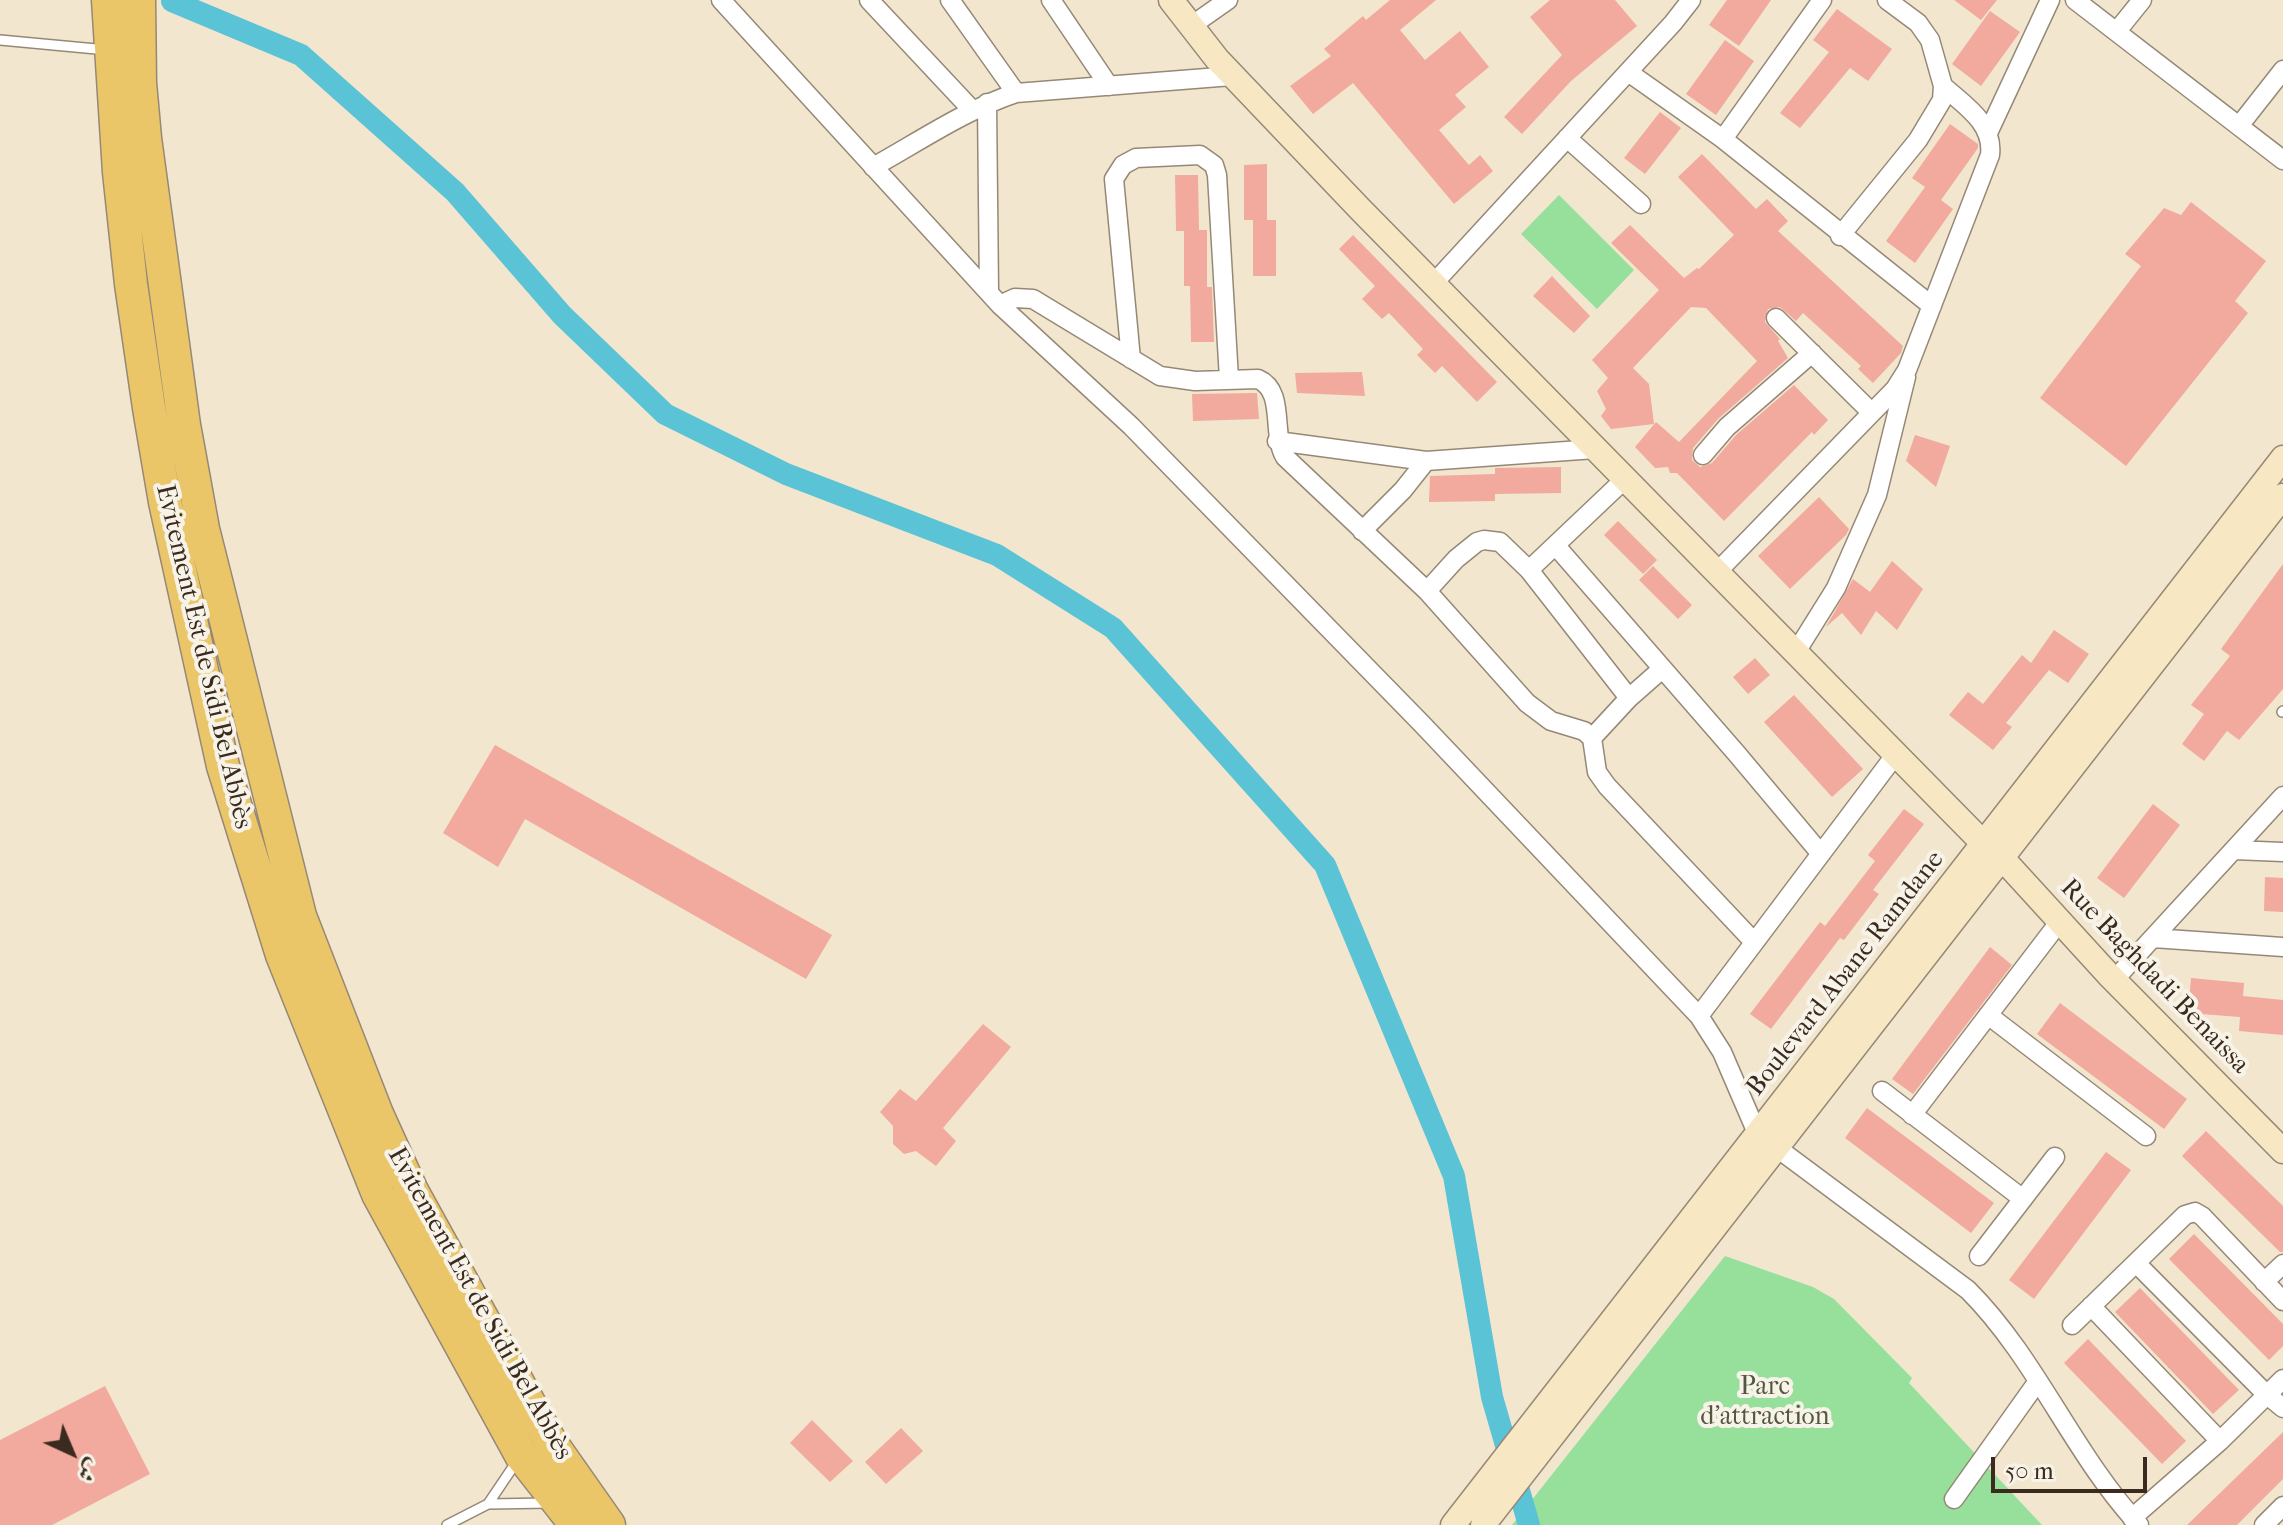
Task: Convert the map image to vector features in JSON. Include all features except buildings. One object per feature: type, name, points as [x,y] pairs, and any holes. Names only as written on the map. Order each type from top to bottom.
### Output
[{"type":"highway","name":"Evitement Est de Sidi Bel Abbès","points":[[108,0],[122,200],[149,408],[165,502],[223,766],[282,955],[378,1194],[572,1505],[609,1525]]},
{"type":"highway","name":"Evitement Est de Sidi Bel Abbès","points":[[139,0],[140,83],[145,138],[184,425],[203,529],[300,916],[377,1114],[534,1446]]},
{"type":"main road","name":"Rue Baghdadi Benaissa","points":[[1171,0],[1232,76],[2283,1151]]},
{"type":"main road","name":"Boulevard Abane Ramdane","points":[[1993,851],[2283,458]]},
{"type":"main road","name":"Boulevard Abane Ramdane","points":[[1483,1525],[1553,1417],[1767,1140],[1993,851],[2283,496]]},
{"type":"main road","name":"Boulevard Abane Ramdane","points":[[1455,1523],[1553,1417]]},
{"type":"street","points":[[721,0],[994,298],[1131,426],[1422,724],[1699,1016],[1722,1052],[1767,1140],[1968,1290],[1994,1316],[2073,1437],[2136,1521],[2283,1379]]},
{"type":"street","points":[[869,0],[980,107],[994,298]]},
{"type":"street","points":[[950,0],[1016,93]]},
{"type":"street","points":[[1051,0],[1109,86]]},
{"type":"street","points":[[1191,26],[1228,0]]},
{"type":"street","points":[[1433,284],[1691,0]]},
{"type":"street","points":[[1723,139],[1822,0]]},
{"type":"street","points":[[1840,236],[1918,140],[1942,100],[1943,86],[1930,40],[1924,30],[1887,0]]},
{"type":"street","points":[[1988,133],[2050,0]]},
{"type":"street","points":[[2075,0],[2283,160]]},
{"type":"street","points":[[2117,31],[2142,0]]},
{"type":"street","points":[[2239,126],[2283,70]]},
{"type":"street","points":[[1628,72],[1723,139],[1840,236],[1932,306]]},
{"type":"street","points":[[873,167],[980,107],[1016,93],[1232,76]]},
{"type":"street","points":[[1796,652],[1847,568],[1877,495],[1907,370],[1990,155],[1988,133],[1977,117],[1943,86]]},
{"type":"street","points":[[1567,138],[1641,204]]},
{"type":"street","points":[[1131,359],[1114,179],[1123,165],[1136,158],[1200,155],[1214,165],[1217,175],[1229,379]]},
{"type":"street","points":[[994,298],[1033,299],[1160,376],[1195,381],[1258,379],[1271,388],[1277,441],[1285,457],[1427,591],[1527,703],[1551,721],[1584,731],[1592,738],[1597,772],[1607,786],[1754,942]]},
{"type":"street","points":[[1776,318],[1871,412]]},
{"type":"street","points":[[1703,455],[1727,427],[1812,353]]},
{"type":"street","points":[[1717,572],[1895,389],[1907,370]]},
{"type":"street","points":[[1277,441],[1426,461],[1595,449]]},
{"type":"street","points":[[1362,531],[1403,490],[1426,461]]},
{"type":"street","points":[[1529,570],[1626,478]]},
{"type":"street","points":[[1427,591],[1470,547],[1484,540],[1500,542],[1529,570],[1629,698]]},
{"type":"street","points":[[1556,546],[1821,854]]},
{"type":"street","points":[[1592,738],[1629,698],[1662,669]]},
{"type":"street","points":[[1699,1016],[1896,754]]},
{"type":"street","points":[[2114,980],[2283,796]]},
{"type":"street","points":[[2234,850],[2283,852]]},
{"type":"street","points":[[1912,1115],[2060,921]]},
{"type":"street","points":[[2153,938],[2283,947]]},
{"type":"street","points":[[1988,1015],[2146,1136]]},
{"type":"street","points":[[1882,1091],[2023,1199]]},
{"type":"street","points":[[1979,1256],[2055,1157]]},
{"type":"street","points":[[2072,1325],[2185,1215],[2195,1212],[2283,1301]]},
{"type":"street","points":[[2136,1263],[2283,1408]]},
{"type":"street","points":[[2264,1282],[2283,1264]]},
{"type":"street","points":[[2091,1306],[2220,1441]]},
{"type":"street","points":[[1954,1499],[2038,1381]]},
{"type":"street","points":[[2264,1525],[2283,1506]]},
{"type":"lane","points":[[0,40],[110,50]]},
{"type":"lane","points":[[447,1525],[488,1504],[534,1446]]},
{"type":"lane","points":[[488,1504],[572,1505]]},
{"type":"green space","points":[[1559,195],[1634,270],[1597,309],[1521,234]]},
{"type":"green space","name":"Parc d'attraction","points":[[1725,1256],[1813,1287],[1834,1299],[1912,1378],[1909,1383],[2042,1525],[1512,1525]]},
{"type":"waterway","points":[[172,1],[301,55],[455,192],[562,315],[665,414],[786,474],[997,555],[1113,628],[1325,865],[1454,1176],[1492,1397],[1529,1525]]}]
